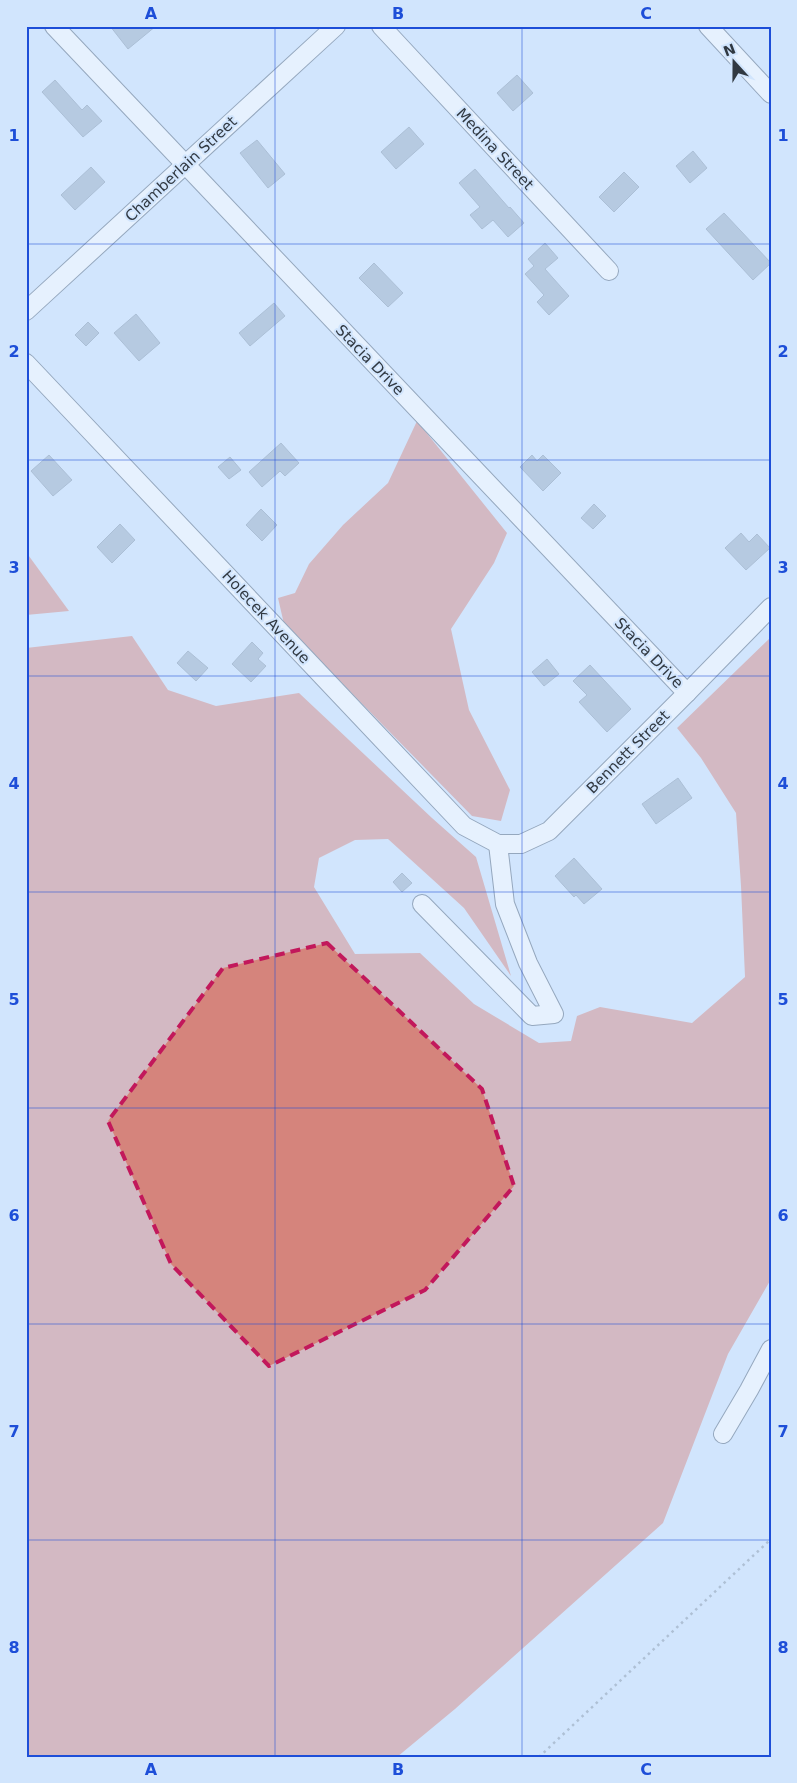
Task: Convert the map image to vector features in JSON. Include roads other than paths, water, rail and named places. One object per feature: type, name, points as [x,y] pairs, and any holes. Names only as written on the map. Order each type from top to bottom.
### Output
[{"type":"street","name":"Stacia Drive","points":[[54,26],[687,693]]},
{"type":"street","name":"Chamberlain Street","points":[[26,311],[336,26]]},
{"type":"street","name":"Medina Street","points":[[381,26],[609,271]]},
{"type":"street","points":[[708,26],[771,94]]},
{"type":"street","name":"Holecek Avenue","points":[[26,363],[464,826],[498,844],[521,844]]},
{"type":"street","name":"Bennett Street","points":[[521,844],[549,831],[771,607]]},
{"type":"street","points":[[422,904],[532,1016],[554,1014],[528,963],[506,904],[498,844]]},
{"type":"street","points":[[723,1434],[771,1350]]}]
